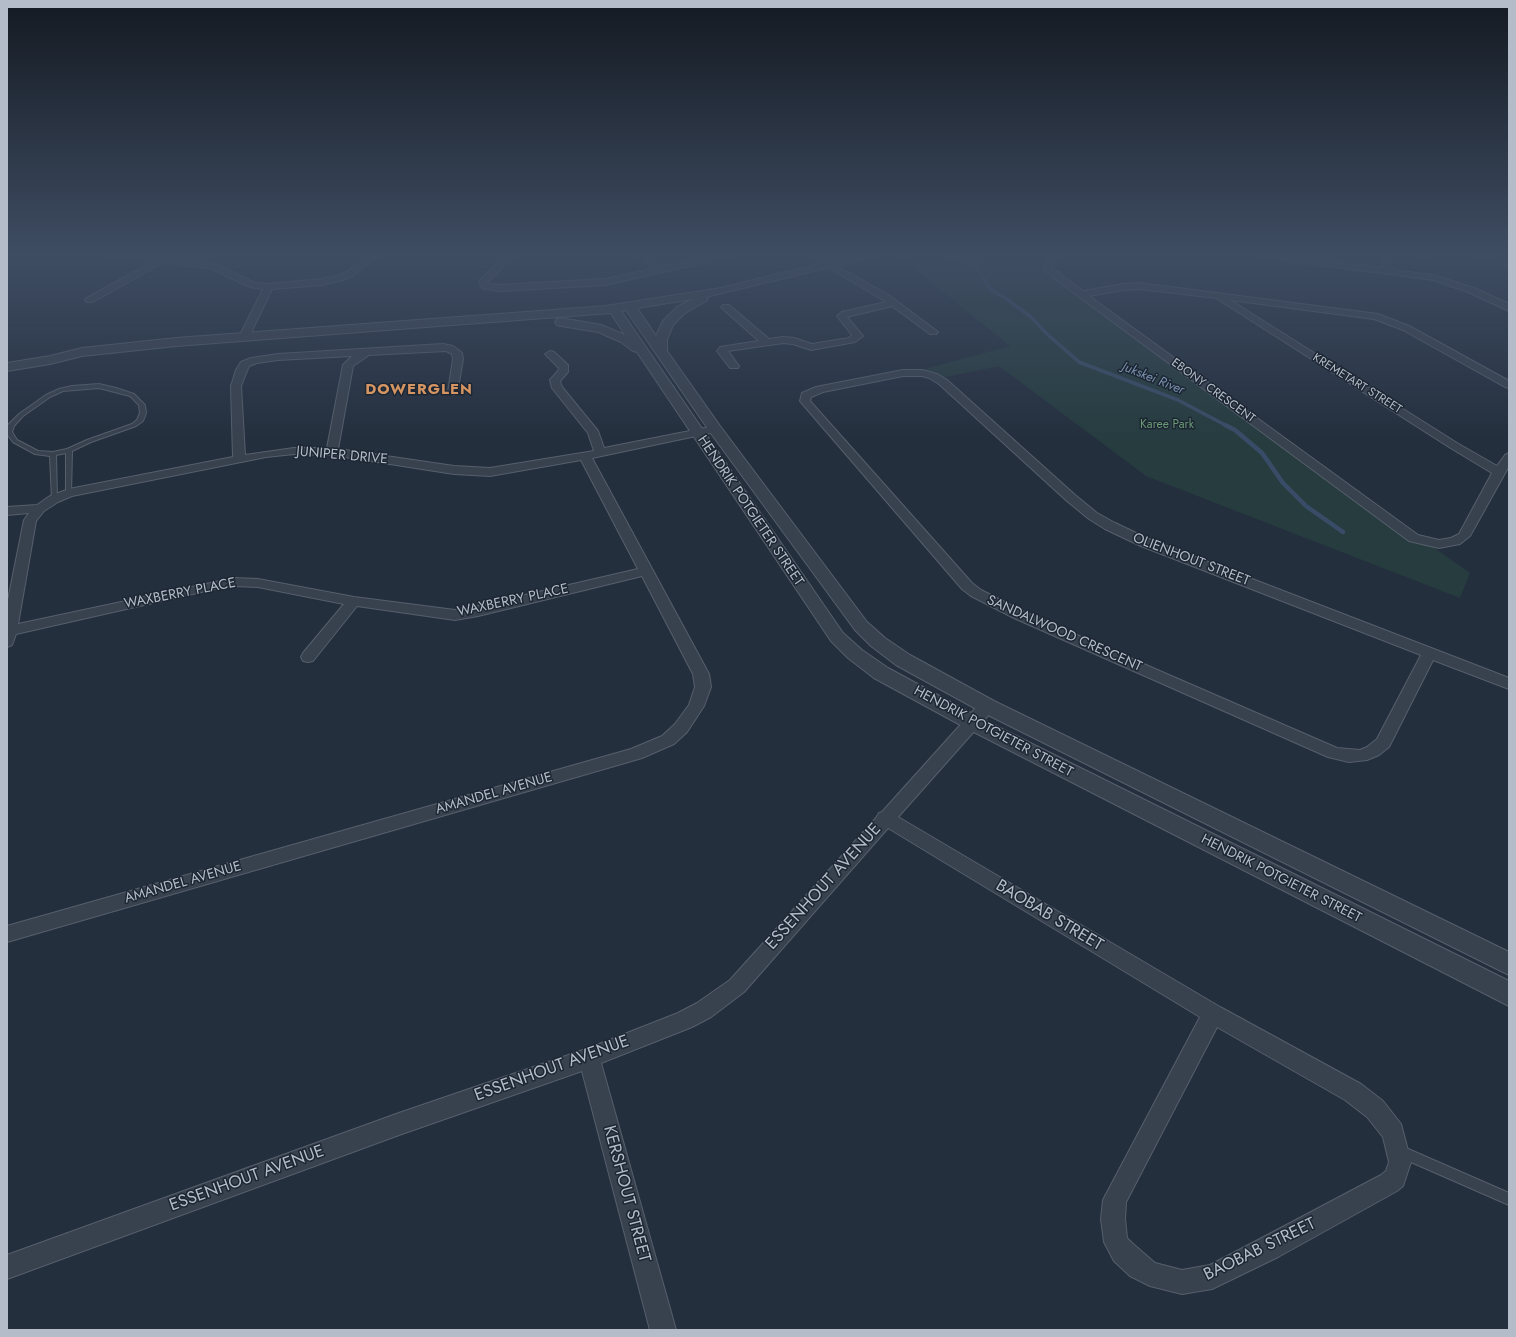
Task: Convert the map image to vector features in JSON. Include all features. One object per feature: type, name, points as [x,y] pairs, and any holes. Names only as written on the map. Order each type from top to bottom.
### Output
[{"type":"street","points":[[244,337],[254,316]]},
{"type":"street","points":[[7,362],[176,342],[534,316]]},
{"type":"street","name":"HENDRIK POTGIETER STREET","points":[[628,316],[706,431],[837,637],[855,654],[881,673],[973,723],[1509,994]]},
{"type":"street","points":[[528,317],[601,329],[654,353],[667,324],[674,316]]},
{"type":"street","points":[[737,316],[766,342]]},
{"type":"street","points":[[734,366],[722,350],[728,347],[789,340],[811,347],[852,340],[858,336],[842,316]]},
{"type":"street","points":[[912,316],[933,332]]},
{"type":"street","name":"EBONY CRESCENT","points":[[1112,316],[1414,538],[1439,544],[1455,541],[1464,536],[1499,472],[1509,457]]},
{"type":"street","name":"KREMETART STREET","points":[[1248,316],[1453,445],[1499,472]]},
{"type":"street","points":[[1367,316],[1386,319],[1406,328],[1509,385]]},
{"type":"street","points":[[239,460],[236,386],[241,370],[245,364],[265,358],[443,347],[449,348],[457,353],[458,359],[453,392]]},
{"type":"street","points":[[7,367],[50,360],[82,352]]},
{"type":"street","points":[[332,452],[348,365],[356,358],[370,352]]},
{"type":"street","points":[[334,354],[344,359],[348,365]]},
{"type":"street","name":"AMANDEL AVENUE","points":[[7,934],[636,754],[668,740],[681,728],[696,706],[702,693],[703,681],[694,660],[646,571],[593,455],[594,433],[557,388],[554,380],[563,372],[564,368],[563,365],[550,354]]},
{"type":"street","name":"OLIENHOUT STREET","points":[[914,372],[929,374],[939,379],[1071,498],[1093,516],[1110,526],[1146,543],[1428,654],[1509,684]]},
{"type":"street","name":"SANDALWOOD CRESCENT","points":[[914,372],[820,389],[806,395],[806,401],[900,512],[966,586],[983,598],[1032,621],[1334,753],[1349,756],[1366,754],[1383,742],[1428,654]]},
{"type":"street","name":"HENDRIK POTGIETER STREET","points":[[706,431],[861,626],[878,642],[902,660],[988,706],[1509,964]]},
{"type":"street","name":"JUNIPER DRIVE","points":[[8,634],[30,520],[40,508],[54,499],[69,493],[239,460],[294,451],[332,452],[454,470],[490,472],[593,455],[706,431]]},
{"type":"street","points":[[7,511],[40,508]]},
{"type":"street","name":"WAXBERRY PLACE","points":[[8,634],[219,584],[234,582],[258,583],[354,601],[455,615],[478,612],[646,571]]},
{"type":"street","points":[[308,657],[354,601]]},
{"type":"street","name":"ESSENHOUT AVENUE","points":[[7,1267],[399,1124],[589,1058],[686,1020],[714,1004],[737,986],[885,818],[988,706]]},
{"type":"street","name":"BAOBAB STREET","points":[[885,818],[1213,1014],[1353,1092],[1375,1109],[1393,1132],[1399,1151],[1400,1162],[1399,1170],[1395,1178],[1389,1183],[1212,1277],[1182,1282],[1150,1274],[1139,1267],[1124,1252],[1116,1242],[1113,1219],[1115,1200],[1213,1014]]},
{"type":"street","name":"KERSHOUT STREET","points":[[589,1058],[663,1330]]},
{"type":"lane","points":[[99,386],[114,388],[132,395],[142,406],[143,412],[140,421],[134,425],[89,441],[69,450],[53,454],[37,453],[15,441],[9,432],[9,426],[43,399],[61,390],[72,388],[99,386]]},
{"type":"lane","points":[[69,450],[69,493]]},
{"type":"lane","points":[[53,454],[54,499]]},
{"type":"lane","points":[[1399,1151],[1509,1198]]},
{"type":"green space","name":"Karee Park","points":[[973,316],[1107,316],[1470,573],[1460,598],[1146,476],[999,366],[940,378],[914,372],[1010,346]]},
{"type":"waterway","name":"Jukskei River","points":[[1030,316],[1046,333],[1079,362],[1178,400],[1227,426]]},
{"type":"waterway","name":"Jukskei River","points":[[1227,426],[1235,430],[1262,453],[1283,483],[1306,506],[1343,532]]},
{"type":"district","name":"DOWERGLEN","points":[[419,390]]}]
